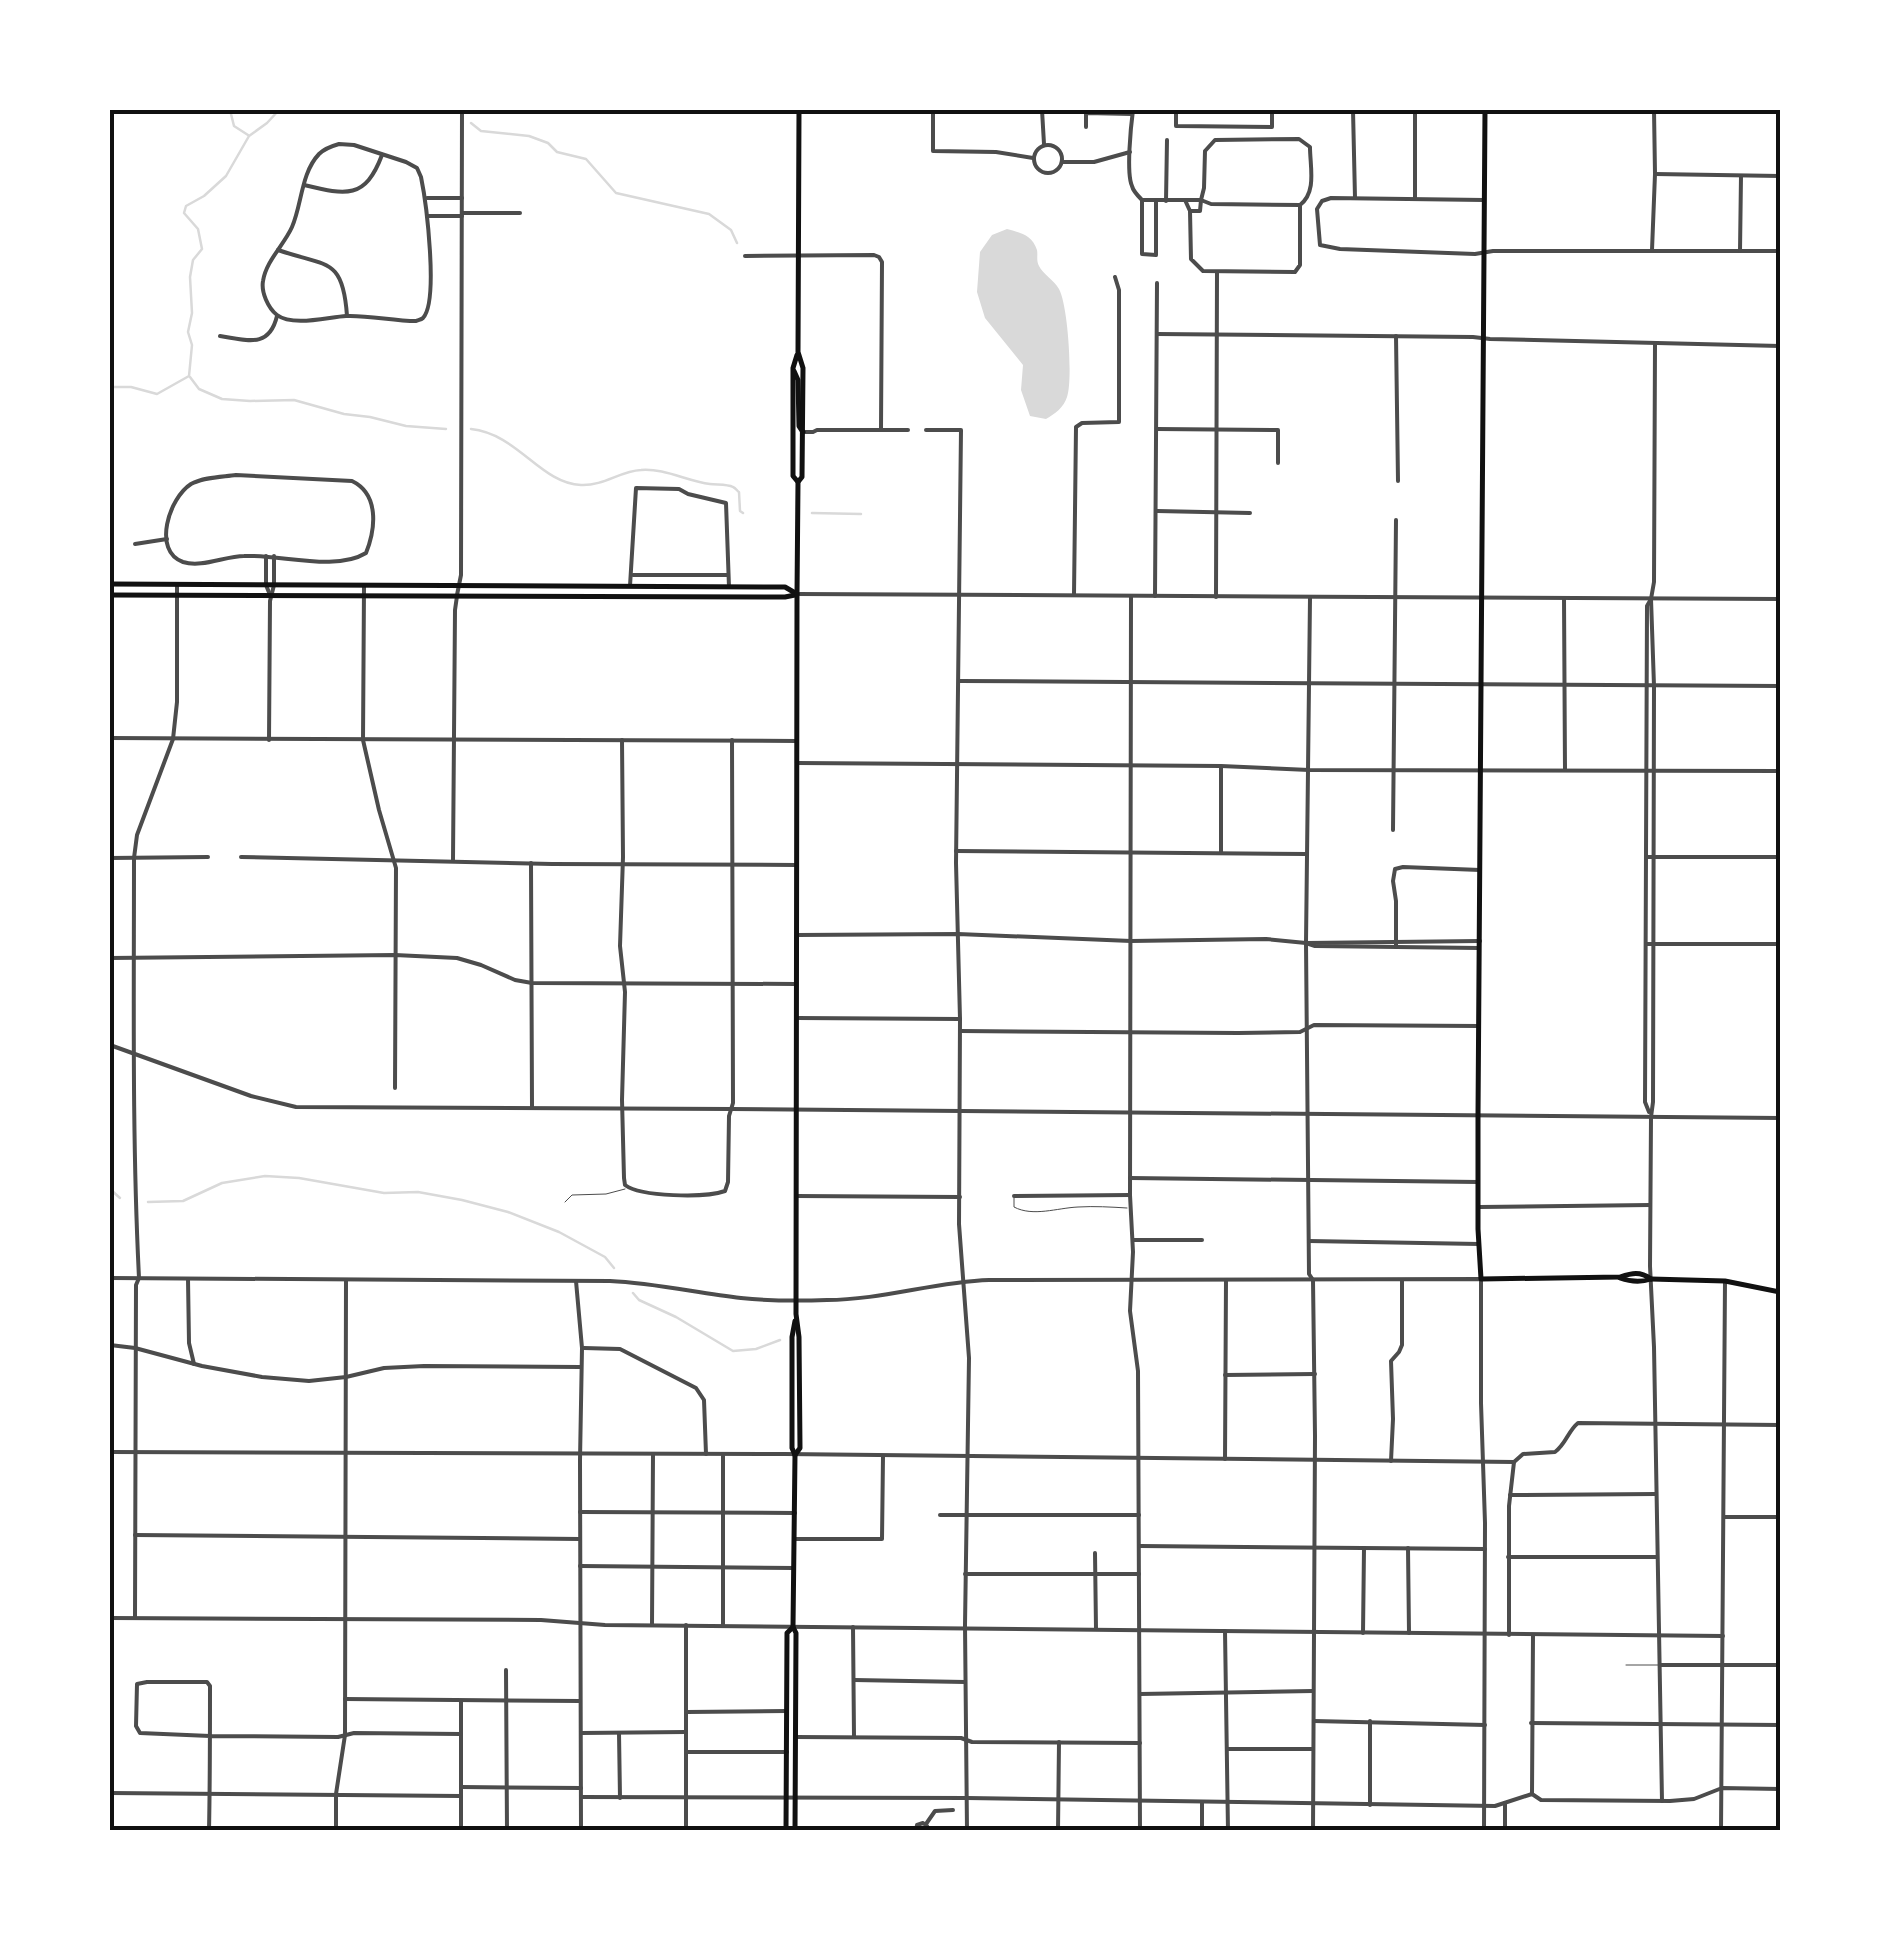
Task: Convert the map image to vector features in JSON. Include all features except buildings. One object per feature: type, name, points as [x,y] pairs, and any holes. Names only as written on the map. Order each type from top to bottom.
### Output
[{"type":"main road","points":[[798,482],[793,476],[793,368],[798,352],[799,110]]},
{"type":"main road","points":[[1485,110],[1480,1279],[1620,1278],[1643,1273],[1651,1278],[1724,1282],[1780,1292]]},
{"type":"main road","points":[[795,1831],[794,1513],[795,1455],[800,1448],[800,1337],[796,1314],[798,482],[802,477],[803,429],[803,368],[798,352]]},
{"type":"main road","points":[[793,368],[798,380],[799,426],[803,429]]},
{"type":"main road","points":[[110,584],[729,587],[785,588],[798,594]]},
{"type":"main road","points":[[565,596],[567,586]]},
{"type":"main road","points":[[628,596],[630,587]]},
{"type":"main road","points":[[110,595],[798,594]]},
{"type":"main road","points":[[786,1831],[787,1634],[793,1627]]},
{"type":"street","points":[[453,860],[462,404],[462,110]]},
{"type":"street","points":[[933,110],[933,151],[996,152],[1033,158]]},
{"type":"street","points":[[1042,110],[1044,144]]},
{"type":"street","points":[[1176,110],[1176,126],[1272,127],[1272,110]]},
{"type":"street","points":[[1353,110],[1354,198]]},
{"type":"street","points":[[1415,110],[1415,198]]},
{"type":"street","points":[[1652,250],[1654,110]]},
{"type":"street","points":[[1086,127],[1086,113],[1133,112],[1130,182],[1142,200],[1142,254],[1156,255],[1156,201]]},
{"type":"street","points":[[1142,200],[1201,200],[1211,204],[1300,205],[1311,190],[1310,148],[1299,139],[1214,140],[1205,151],[1204,188],[1201,200],[1200,211],[1190,211]]},
{"type":"street","points":[[1166,201],[1167,140]]},
{"type":"street","points":[[339,144],[382,155],[417,168],[421,177],[430,287],[426,312],[416,322],[346,316],[287,320],[278,316],[262,289],[263,277],[291,229],[318,155],[339,144]]},
{"type":"street","points":[[1044,144],[1058,148],[1062,162],[1056,170],[1043,172],[1033,158],[1036,149],[1044,144]]},
{"type":"street","points":[[1062,162],[1094,162],[1130,152]]},
{"type":"street","points":[[304,185],[360,190],[369,182],[382,155]]},
{"type":"street","points":[[1655,174],[1780,176]]},
{"type":"street","points":[[1740,251],[1741,176]]},
{"type":"street","points":[[425,198],[462,198]]},
{"type":"street","points":[[1484,200],[1331,198],[1322,201],[1317,209],[1320,245],[1475,254],[1780,251]]},
{"type":"street","points":[[1185,200],[1190,211],[1191,260],[1203,271],[1217,272],[1294,272],[1300,265],[1300,205]]},
{"type":"street","points":[[427,216],[520,213]]},
{"type":"street","points":[[278,250],[329,264],[342,280],[346,316]]},
{"type":"street","points":[[745,256],[879,257],[881,429]]},
{"type":"street","points":[[1216,597],[1217,272]]},
{"type":"street","points":[[1074,595],[1076,426],[1119,422],[1120,290],[1115,277]]},
{"type":"street","points":[[1155,596],[1157,283]]},
{"type":"street","points":[[220,336],[257,340],[267,337],[278,316]]},
{"type":"street","points":[[1157,334],[1473,336],[1780,346]]},
{"type":"street","points":[[1396,336],[1398,481]]},
{"type":"street","points":[[1650,770],[1654,686],[1654,344]]},
{"type":"street","points":[[803,429],[908,430]]},
{"type":"street","points":[[1157,429],[1278,430],[1278,463]]},
{"type":"street","points":[[926,430],[961,430],[956,851],[959,1224],[968,1346],[967,1831]]},
{"type":"street","points":[[266,475],[352,481],[364,487],[372,501],[372,537],[366,552],[344,561],[242,556],[189,563],[174,556],[167,539],[166,524],[179,494],[198,481],[216,477],[266,475]]},
{"type":"street","points":[[630,587],[636,488],[647,487],[679,489],[726,504],[729,587]]},
{"type":"street","points":[[1157,511],[1250,513]]},
{"type":"street","points":[[1393,830],[1396,520]]},
{"type":"street","points":[[135,544],[167,539]]},
{"type":"street","points":[[266,556],[270,585]]},
{"type":"street","points":[[269,740],[270,585],[274,556]]},
{"type":"street","points":[[631,574],[728,576]]},
{"type":"street","points":[[134,1618],[138,1278],[134,858],[140,822],[174,739],[177,585]]},
{"type":"street","points":[[364,585],[363,740],[396,868],[395,1088]]},
{"type":"street","points":[[798,594],[1780,599]]},
{"type":"street","points":[[1131,596],[1130,1208],[1131,1328],[1138,1371],[1140,1831]]},
{"type":"street","points":[[1310,598],[1306,943],[1315,1374],[1312,1831]]},
{"type":"street","points":[[1564,598],[1565,770]]},
{"type":"street","points":[[1651,599],[1647,606],[1646,686],[1654,1028],[1650,1205],[1662,1801]]},
{"type":"street","points":[[959,680],[1780,686]]},
{"type":"street","points":[[110,738],[797,741]]},
{"type":"street","points":[[622,740],[620,946],[625,1018],[622,1108],[626,1186],[643,1193],[708,1195],[725,1191],[728,1182],[732,740]]},
{"type":"street","points":[[797,763],[1780,771]]},
{"type":"street","points":[[1221,766],[1221,853]]},
{"type":"street","points":[[956,851],[1307,854]]},
{"type":"street","points":[[110,858],[208,857]]},
{"type":"street","points":[[1650,857],[1780,857]]},
{"type":"street","points":[[1650,857],[1645,1102],[1651,1117]]},
{"type":"street","points":[[241,858],[797,865]]},
{"type":"street","points":[[531,863],[532,1107]]},
{"type":"street","points":[[1396,944],[1395,870],[1480,870]]},
{"type":"street","points":[[797,935],[958,934],[1480,945]]},
{"type":"street","points":[[1646,944],[1780,944]]},
{"type":"street","points":[[110,958],[395,955],[468,960],[532,983],[797,984]]},
{"type":"street","points":[[797,1018],[960,1018]]},
{"type":"street","points":[[960,1031],[1300,1032],[1314,1026],[1479,1026]]},
{"type":"street","points":[[1646,1028],[1654,1028]]},
{"type":"street","points":[[110,1045],[251,1096],[296,1107],[1780,1118]]},
{"type":"street","points":[[1645,1072],[1654,1071]]},
{"type":"street","points":[[1130,1178],[1478,1182]]},
{"type":"street","points":[[1014,1196],[1130,1194]]},
{"type":"street","points":[[796,1196],[960,1196]]},
{"type":"street","points":[[1478,1207],[1650,1205]]},
{"type":"street","points":[[1133,1240],[1202,1240]]},
{"type":"street","points":[[1310,1240],[1478,1244]]},
{"type":"street","points":[[110,1278],[645,1282],[739,1298],[816,1300],[857,1299],[964,1281],[1480,1279],[1485,1523],[1484,1831]]},
{"type":"street","points":[[188,1279],[189,1343],[194,1364]]},
{"type":"street","points":[[336,1831],[336,1794],[345,1735],[346,1280]]},
{"type":"street","points":[[1225,1460],[1226,1280]]},
{"type":"street","points":[[576,1281],[582,1348],[580,1831]]},
{"type":"street","points":[[1391,1461],[1391,1361],[1402,1345],[1402,1281]]},
{"type":"street","points":[[1721,1831],[1724,1282]]},
{"type":"street","points":[[110,1345],[194,1364],[308,1382],[411,1366],[582,1367]]},
{"type":"street","points":[[582,1348],[620,1348],[696,1388],[704,1400],[706,1454]]},
{"type":"street","points":[[1225,1375],[1315,1374]]},
{"type":"street","points":[[1509,1635],[1509,1495],[1514,1462],[1523,1454],[1555,1452],[1578,1423],[1780,1425]]},
{"type":"street","points":[[110,1452],[1514,1462]]},
{"type":"street","points":[[652,1624],[653,1454]]},
{"type":"street","points":[[723,1626],[724,1454]]},
{"type":"street","points":[[794,1539],[882,1540],[883,1456]]},
{"type":"street","points":[[1509,1495],[1656,1494]]},
{"type":"street","points":[[580,1512],[794,1513]]},
{"type":"street","points":[[940,1515],[1139,1514]]},
{"type":"street","points":[[1724,1517],[1780,1516]]},
{"type":"street","points":[[134,1535],[580,1540]]},
{"type":"street","points":[[1139,1546],[1485,1549]]},
{"type":"street","points":[[1363,1633],[1364,1547]]},
{"type":"street","points":[[1408,1547],[1408,1633]]},
{"type":"street","points":[[1096,1552],[1096,1629]]},
{"type":"street","points":[[1508,1557],[1657,1557]]},
{"type":"street","points":[[580,1566],[794,1568]]},
{"type":"street","points":[[965,1574],[1139,1574]]},
{"type":"street","points":[[110,1618],[1724,1636]]},
{"type":"street","points":[[686,1626],[686,1831]]},
{"type":"street","points":[[853,1627],[854,1737]]},
{"type":"street","points":[[1225,1632],[1228,1831]]},
{"type":"street","points":[[1532,1794],[1533,1635]]},
{"type":"street","points":[[1660,1665],[1780,1665]]},
{"type":"street","points":[[506,1670],[507,1831]]},
{"type":"street","points":[[854,1680],[966,1682]]},
{"type":"street","points":[[210,1831],[210,1736],[210,1686],[208,1682],[137,1684],[136,1729],[140,1733],[210,1736],[461,1734]]},
{"type":"street","points":[[1140,1694],[1312,1691]]},
{"type":"street","points":[[345,1698],[580,1701]]},
{"type":"street","points":[[461,1700],[462,1831]]},
{"type":"street","points":[[686,1712],[787,1712]]},
{"type":"street","points":[[1312,1721],[1484,1725]]},
{"type":"street","points":[[1370,1721],[1370,1804]]},
{"type":"street","points":[[1532,1722],[1780,1725]]},
{"type":"street","points":[[580,1734],[686,1732]]},
{"type":"street","points":[[619,1733],[620,1798]]},
{"type":"street","points":[[796,1737],[1140,1743]]},
{"type":"street","points":[[1058,1742],[1058,1831]]},
{"type":"street","points":[[1227,1749],[1312,1749]]},
{"type":"street","points":[[686,1752],[787,1752]]},
{"type":"street","points":[[462,1787],[580,1788]]},
{"type":"street","points":[[581,1797],[1484,1806],[1532,1794],[1542,1800],[1662,1801],[1694,1799],[1722,1788],[1780,1789]]},
{"type":"street","points":[[110,1792],[461,1796]]},
{"type":"street","points":[[1202,1802],[1202,1831]]},
{"type":"street","points":[[1505,1803],[1505,1831]]},
{"type":"street","points":[[916,1831],[919,1824],[927,1828],[935,1812],[954,1810]]},
{"type":"lane","points":[[565,1202],[572,1196],[613,1193],[626,1186]]},
{"type":"lane","points":[[1014,1196],[1014,1207],[1020,1210],[1130,1208]]},
{"type":"lane","points":[[1626,1665],[1660,1665]]},
{"type":"shaded area","points":[[1007,229],[1032,241],[1038,264],[1059,289],[1065,310],[1069,388],[1064,404],[1046,419],[1030,416],[1021,390],[1023,365],[985,318],[977,292],[980,252],[992,235]]},
{"type":"waterway","points":[[230,110],[234,126],[248,135]]},
{"type":"waterway","points":[[110,387],[131,387],[157,394],[189,376],[190,277],[193,260],[202,249],[198,229],[184,213],[186,206],[226,176],[249,136],[279,110]]},
{"type":"waterway","points":[[471,123],[481,131],[529,136],[548,143],[557,152],[586,159],[616,193],[709,214],[731,230],[737,243]]},
{"type":"waterway","points":[[190,377],[199,389],[222,399],[294,400],[406,426],[446,429]]},
{"type":"waterway","points":[[471,429],[502,440],[566,482],[589,485],[633,471],[658,471],[734,487],[739,492],[743,513]]},
{"type":"waterway","points":[[812,513],[861,514]]},
{"type":"waterway","points":[[148,1202],[183,1201],[222,1183],[265,1176],[384,1193],[418,1192],[508,1212],[559,1232],[605,1257],[614,1268]]},
{"type":"waterway","points":[[110,1189],[120,1198]]},
{"type":"waterway","points":[[633,1293],[639,1300],[733,1351],[756,1349],[780,1340]]}]
